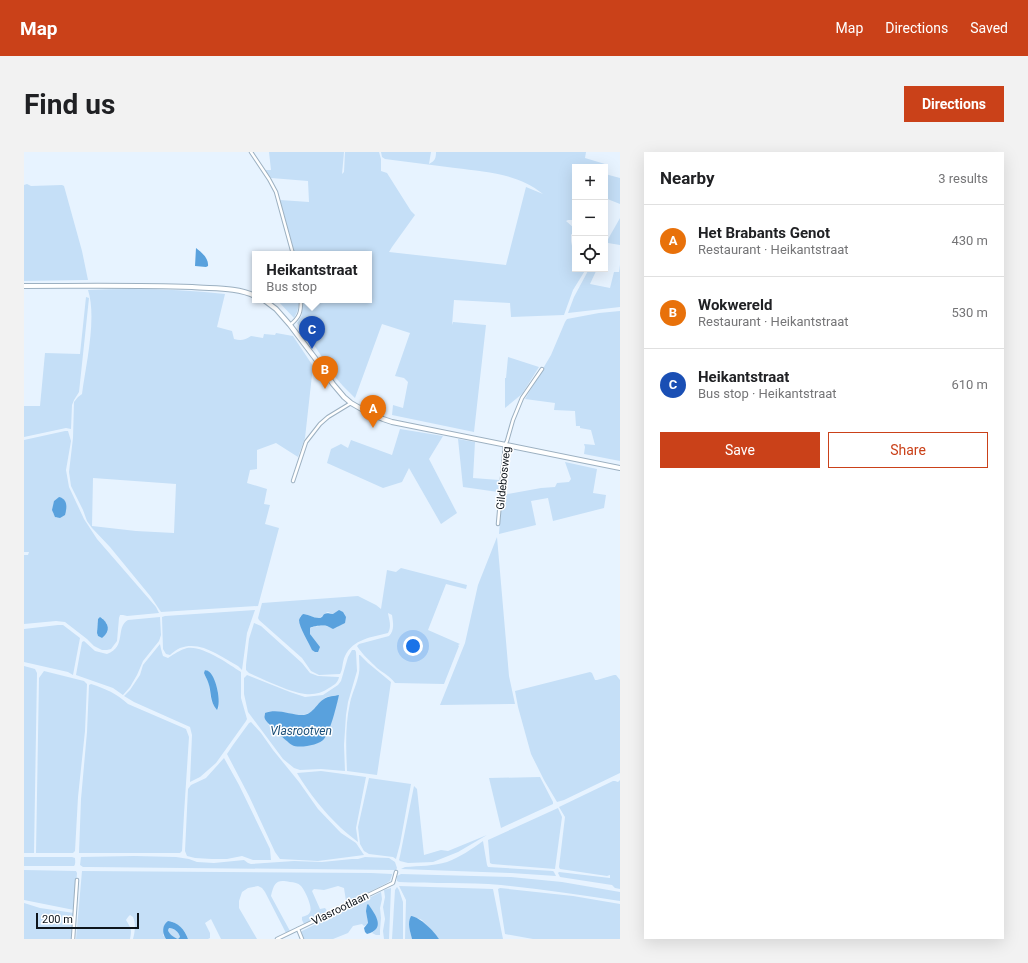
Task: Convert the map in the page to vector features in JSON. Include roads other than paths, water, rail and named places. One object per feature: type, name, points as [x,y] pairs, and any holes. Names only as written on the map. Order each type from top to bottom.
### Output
[{"type":"street","points":[[251,152],[276,192],[292,251]]},
{"type":"street","points":[[24,286],[165,286],[226,289],[252,294]]},
{"type":"street","points":[[268,303],[276,309],[290,325],[333,384],[351,403],[365,412],[383,419],[478,437],[620,468]]},
{"type":"street","points":[[290,325],[298,318],[301,303]]},
{"type":"street","name":"Gildebosweg","points":[[498,524],[505,444],[522,398],[542,369]]},
{"type":"street","points":[[293,481],[306,442],[320,424],[328,417],[351,403]]},
{"type":"street","name":"Vlasrootlaan","points":[[277,939],[393,883],[396,872]]},
{"type":"street","points":[[73,939],[77,880]]},
{"type":"street","points":[[298,929],[302,939]]},
{"type":"water","points":[[196,248],[206,258],[208,266],[195,266]]},
{"type":"water","points":[[59,497],[64,500],[66,507],[65,515],[60,518],[55,517],[52,510],[54,501]]},
{"type":"water","points":[[339,610],[343,612],[346,617],[345,623],[333,629],[327,626],[316,626],[310,628],[310,634],[320,647],[318,652],[315,652],[312,650],[302,631],[299,623],[300,617],[303,614],[319,618],[326,613],[333,614]]},
{"type":"water","points":[[100,617],[108,627],[107,633],[102,638],[98,636],[97,633],[98,619]]},
{"type":"water","points":[[205,670],[211,674],[216,683],[219,702],[217,710],[214,707],[208,681],[204,673]]},
{"type":"water","name":"Vlasrootven","points":[[339,695],[329,731],[322,741],[314,745],[299,747],[292,745],[265,719],[265,713],[274,711],[306,715],[321,701],[329,697]]},
{"type":"water","points":[[368,904],[378,921],[378,925],[373,932],[367,934],[364,928],[368,923],[366,911]]},
{"type":"water","points":[[411,916],[415,917],[426,925],[439,939],[412,939],[409,924]]},
{"type":"water","points":[[168,921],[178,925],[188,939],[178,939],[166,939],[163,929]],"holes":[[[169,928],[179,933],[180,937],[178,939],[169,933]]]},
{"type":"place","name":"Heikantstraat","points":[[312,349]]},
{"type":"place","name":"Wokwereld","points":[[325,389]]},
{"type":"place","name":"Het Brabants Genot","points":[[373,428]]}]
